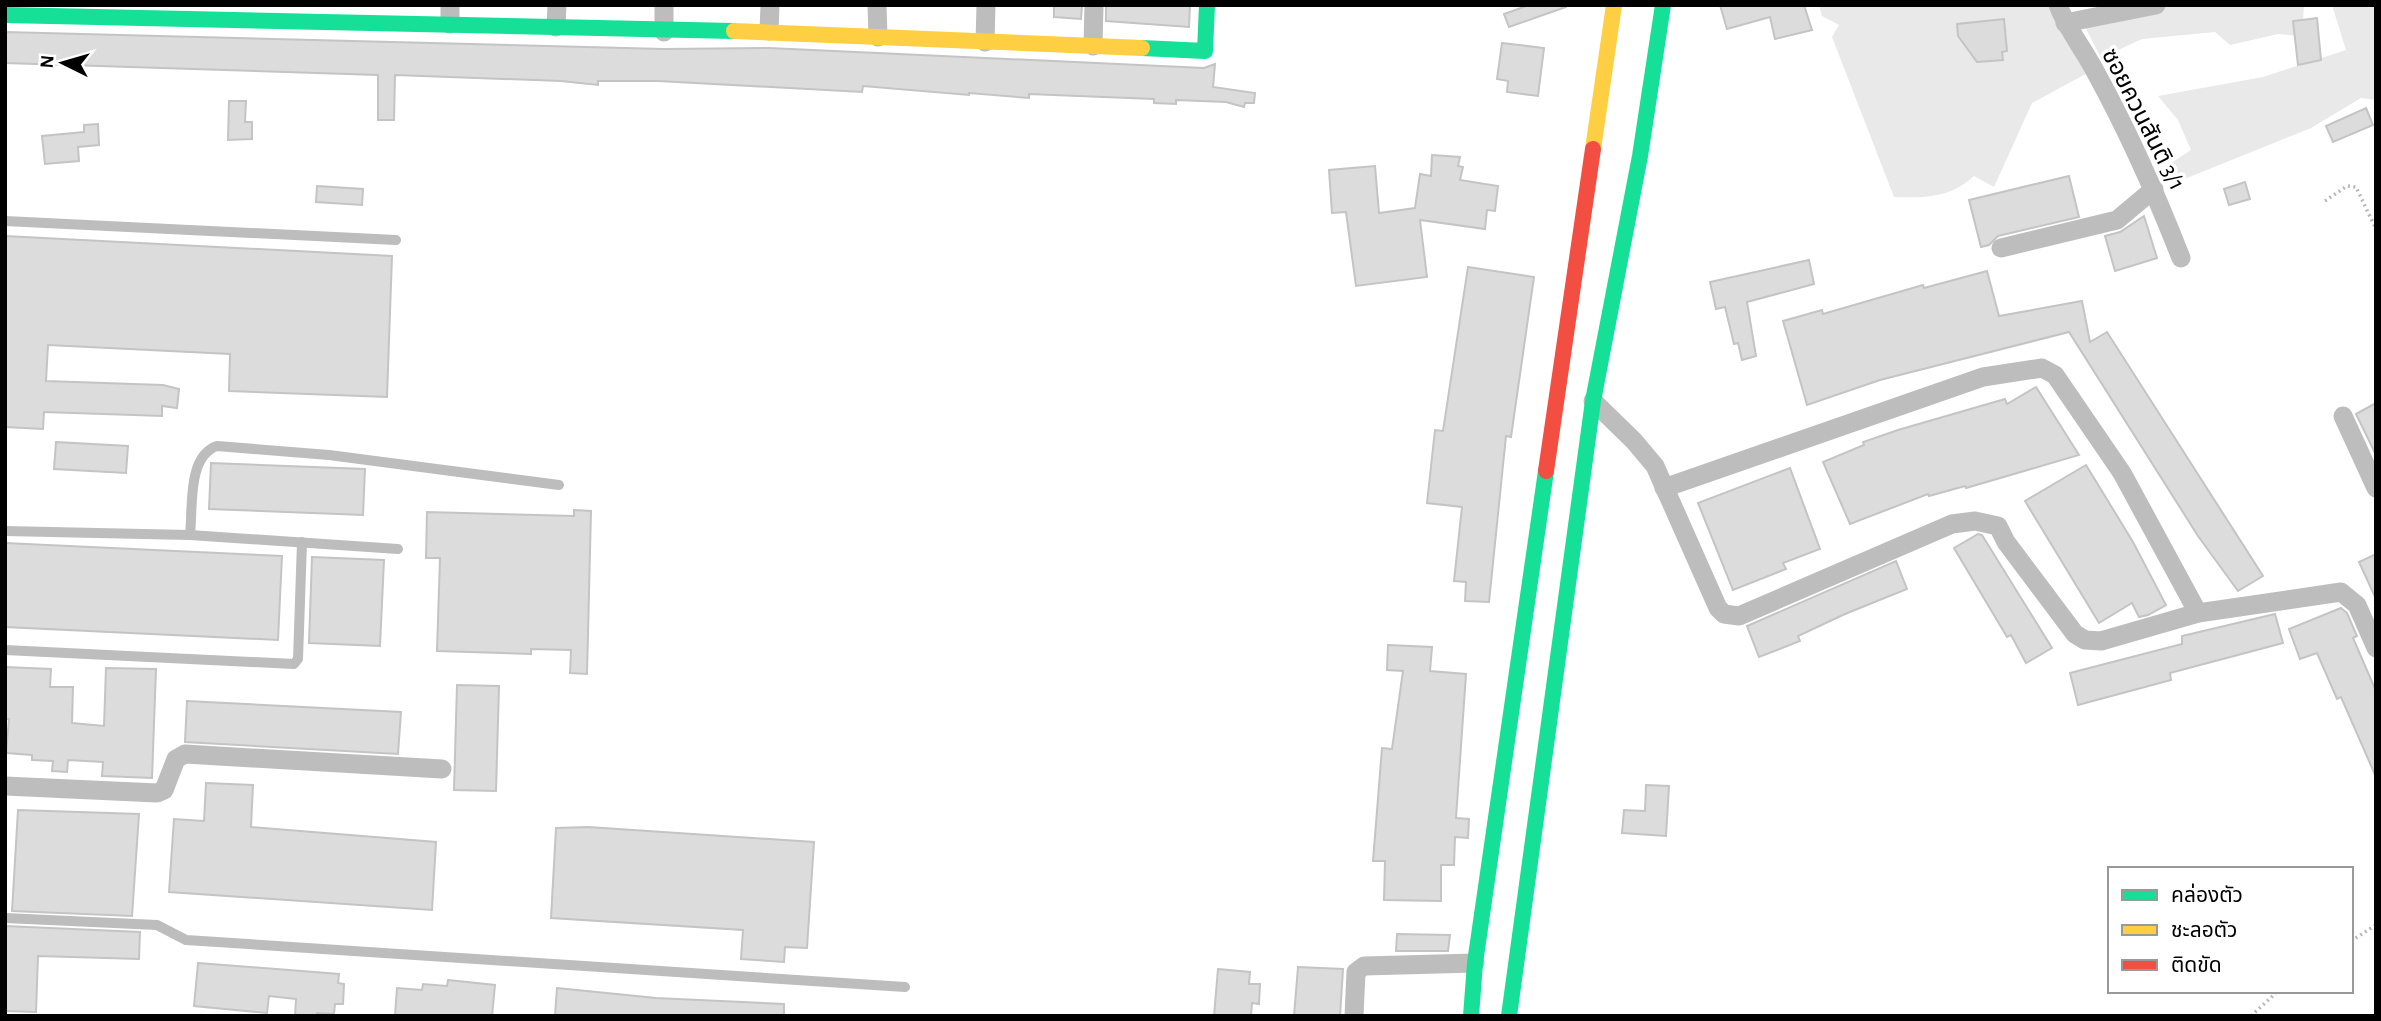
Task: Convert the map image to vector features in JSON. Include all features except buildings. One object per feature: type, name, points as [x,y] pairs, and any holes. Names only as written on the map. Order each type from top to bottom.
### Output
[{"type":"main road","points":[[5,15],[50,11],[450,15],[556,27],[664,32],[769,31],[1205,51],[1207,5]]},
{"type":"main road","points":[[1471,1016],[1475,963],[1601,150],[1614,5]]},
{"type":"main road","points":[[1510,1016],[1593,401],[1634,155],[1663,5]]},
{"type":"street","points":[[556,27],[557,5]]},
{"type":"street","points":[[664,5],[664,32]]},
{"type":"street","points":[[769,31],[770,5]]},
{"type":"street","points":[[877,5],[878,37]]},
{"type":"street","points":[[985,42],[986,5]]},
{"type":"street","points":[[1093,46],[1094,5]]},
{"type":"street","points":[[2061,14],[2157,5]]},
{"type":"street","name":"ซอยควนสันติ 3/1","points":[[2061,14],[2095,69],[2154,189],[2181,258]]},
{"type":"street","points":[[2001,248],[2117,220],[2154,189]]},
{"type":"street","points":[[1664,488],[1983,376],[2042,368],[2055,374],[2122,472],[2198,613]]},
{"type":"street","points":[[1593,401],[1634,441],[1654,466],[1718,608],[1724,614],[1739,616],[1952,524],[1975,521],[1998,526],[2006,542],[2075,634],[2085,640],[2101,641],[2198,613],[2341,592],[2357,606],[2376,648]]},
{"type":"street","points":[[2343,416],[2376,488]]},
{"type":"street","points":[[5,786],[157,793],[164,790],[176,759],[185,754],[442,769]]},
{"type":"street","points":[[1354,1016],[1356,972],[1364,966],[1475,963]]},
{"type":"lane","points":[[5,221],[396,240]]},
{"type":"lane","points":[[190,535],[197,463],[207,449],[217,446],[329,455],[559,485]]},
{"type":"lane","points":[[5,531],[190,535],[398,549]]},
{"type":"lane","points":[[5,650],[295,664],[298,659],[302,542]]},
{"type":"lane","points":[[5,918],[157,926],[186,940],[905,987]]},
{"type":"path","points":[[2325,201],[2347,186],[2356,187],[2376,229]]},
{"type":"path","points":[[2353,940],[2376,925]]},
{"type":"path","points":[[2251,1016],[2276,993]]},
{"type":"shaded area","points":[[1819,5],[2062,5],[2095,69],[2032,103],[1994,187],[1974,176],[1946,193],[1894,197],[1832,37],[1839,25],[1822,16]]},
{"type":"shaded area","points":[[2168,5],[2304,5],[2302,36],[2278,34],[2230,45],[2215,32],[2142,39],[2101,58],[2081,19]]},
{"type":"shaded area","points":[[2332,5],[2376,5],[2376,100],[2361,98],[2311,128],[2177,182],[2165,167],[2191,150],[2178,120],[2158,96],[2263,77],[2346,50]]},
{"type":"traffic: fast","points":[[1142,48],[1205,51],[1207,5]]},
{"type":"traffic: fast","points":[[1509,1016],[1593,401],[1640,156],[1663,5]]},
{"type":"traffic: fast","points":[[5,15],[734,31]]},
{"type":"traffic: fast","points":[[1471,1016],[1475,963],[1546,471]]},
{"type":"traffic: slow","points":[[1593,149],[1614,5]]},
{"type":"traffic: slow","points":[[734,31],[1142,48]]},
{"type":"traffic: jam","points":[[1546,471],[1593,149]]}]
